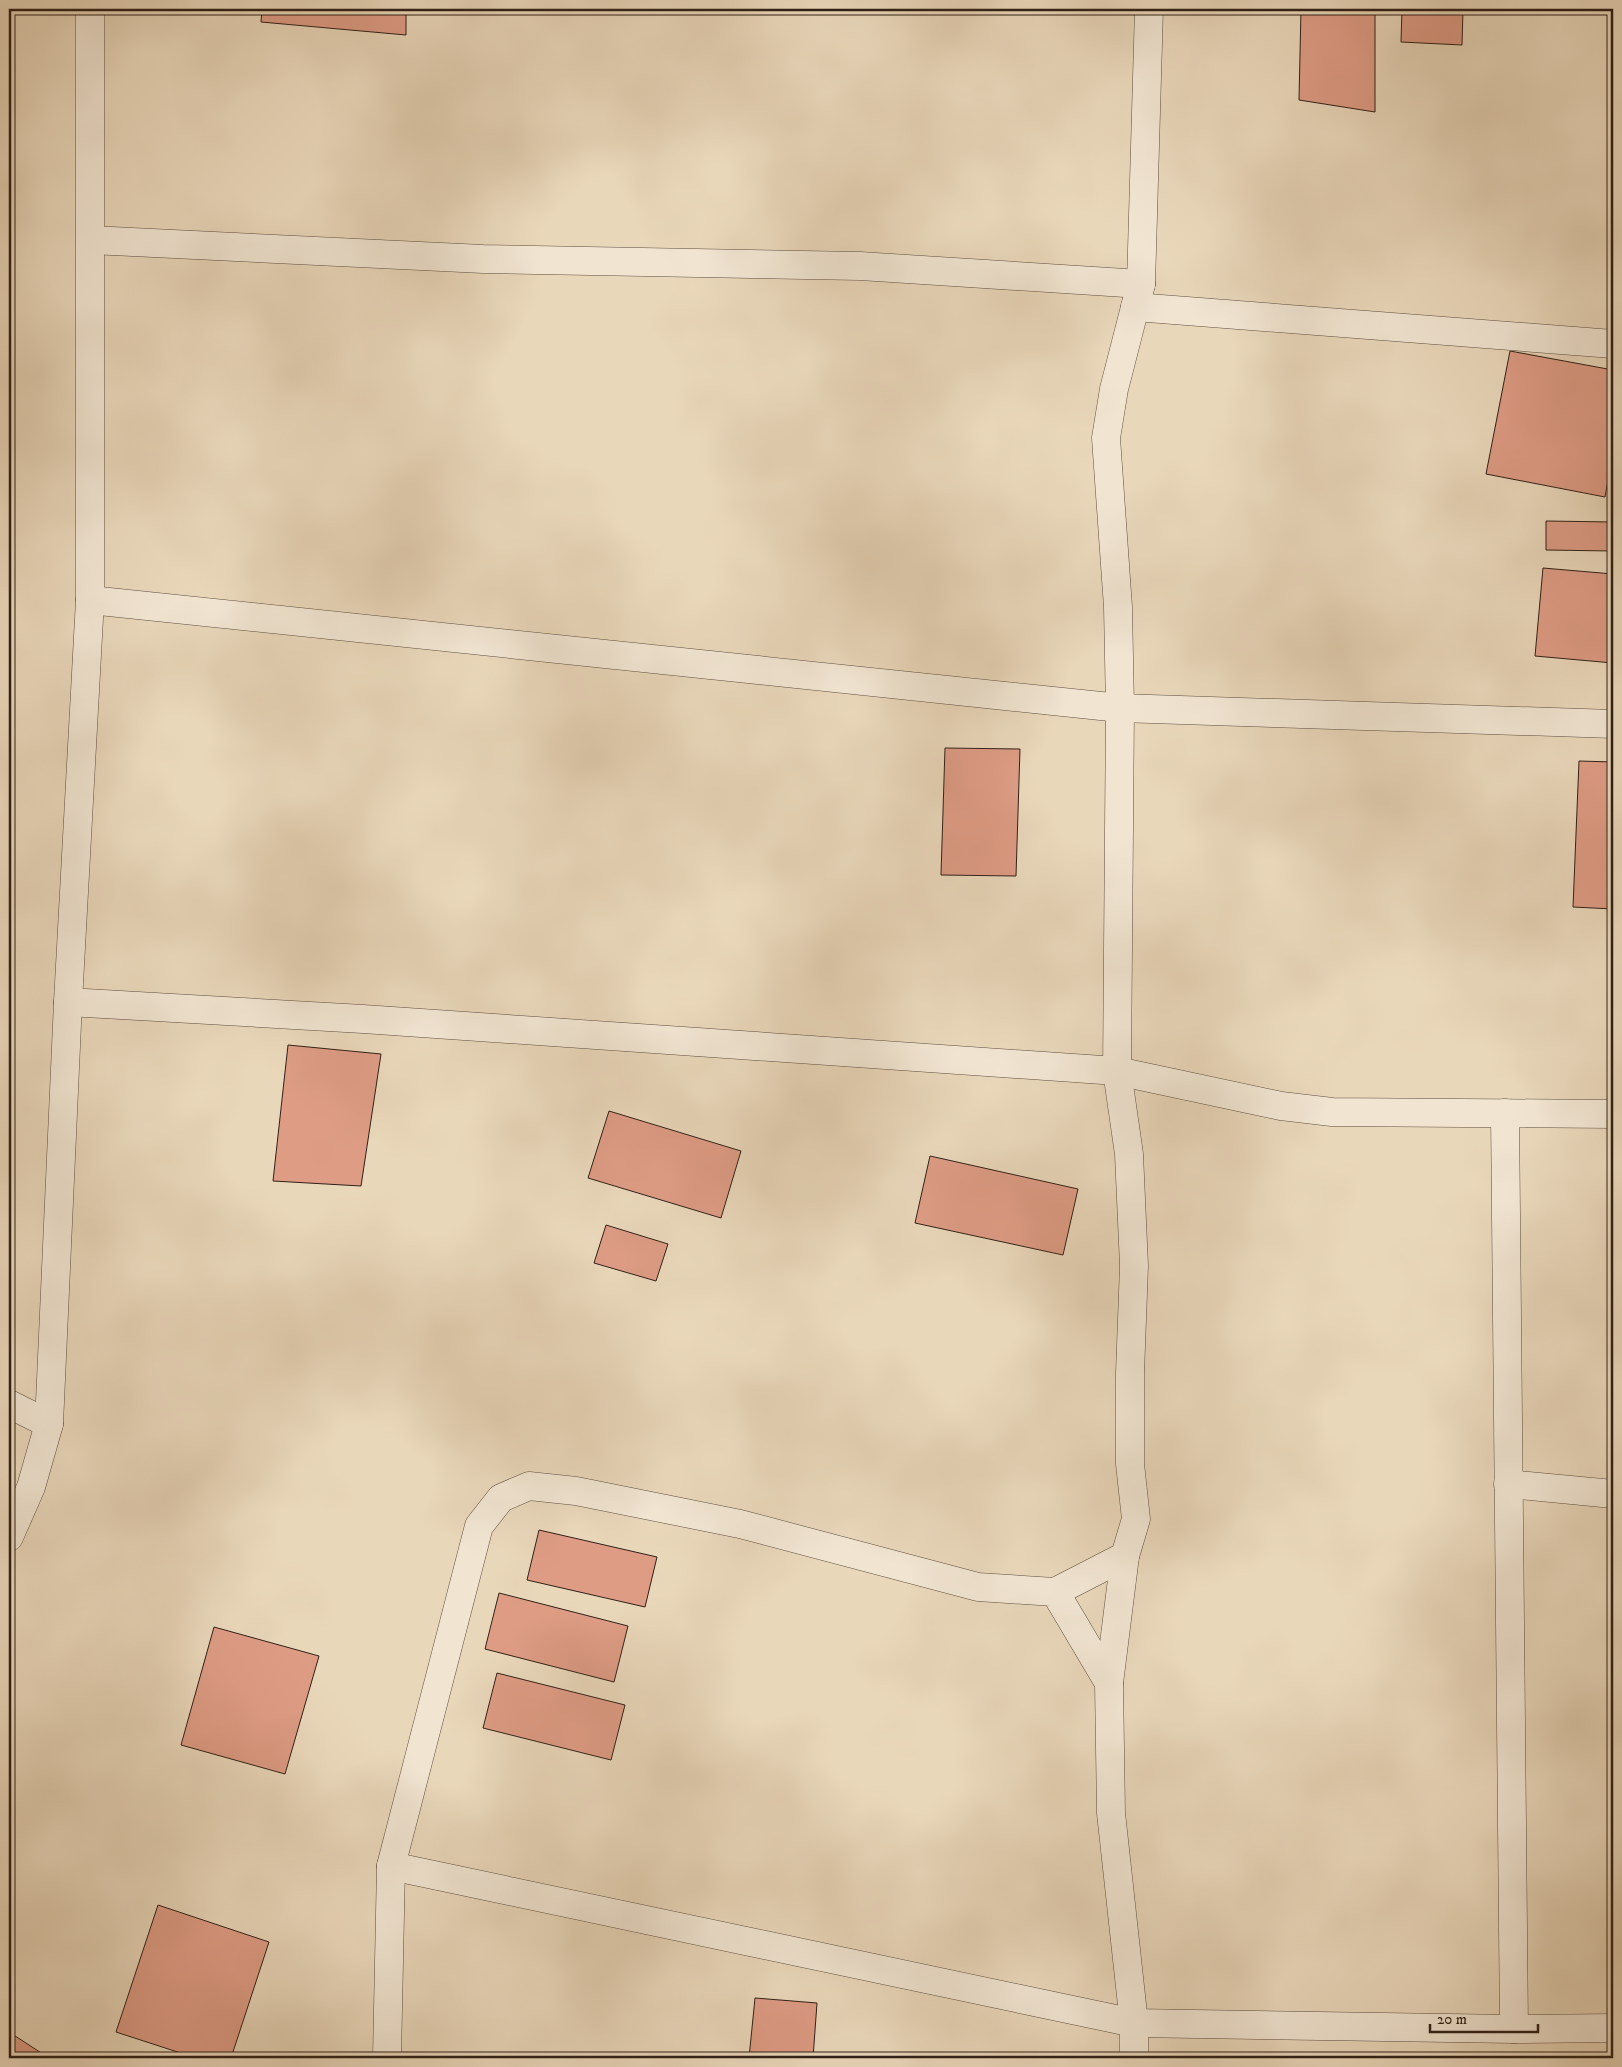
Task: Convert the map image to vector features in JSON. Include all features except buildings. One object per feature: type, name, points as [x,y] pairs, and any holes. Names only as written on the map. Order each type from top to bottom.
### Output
[{"type":"street","points":[[9,1537],[32,1487],[49,1424],[68,1002],[90,600],[90,9]]},
{"type":"street","points":[[1134,2058],[1134,2023],[1111,1813],[1109,1683],[1125,1556],[1136,1519],[1130,1464],[1134,1266],[1129,1154],[1117,1071],[1120,708],[1118,607],[1106,438],[1114,389],[1138,296],[1149,9]]},
{"type":"street","points":[[91,240],[483,259],[860,266],[1613,344]]},
{"type":"street","points":[[90,600],[1120,708],[1613,724]]},
{"type":"street","points":[[68,1002],[363,1018],[1117,1071],[1281,1106],[1332,1112],[1613,1114]]},
{"type":"street","points":[[1505,1113],[1514,2029]]},
{"type":"street","points":[[9,1404],[49,1424]]},
{"type":"street","points":[[1508,1484],[1613,1494]]},
{"type":"street","points":[[387,2058],[391,1866],[479,1526],[501,1498],[529,1486],[576,1491],[740,1524],[978,1587],[1055,1592],[1125,1556]]},
{"type":"street","points":[[1055,1592],[1109,1683]]},
{"type":"street","points":[[391,1866],[1134,2023],[1514,2029],[1613,2028]]}]
